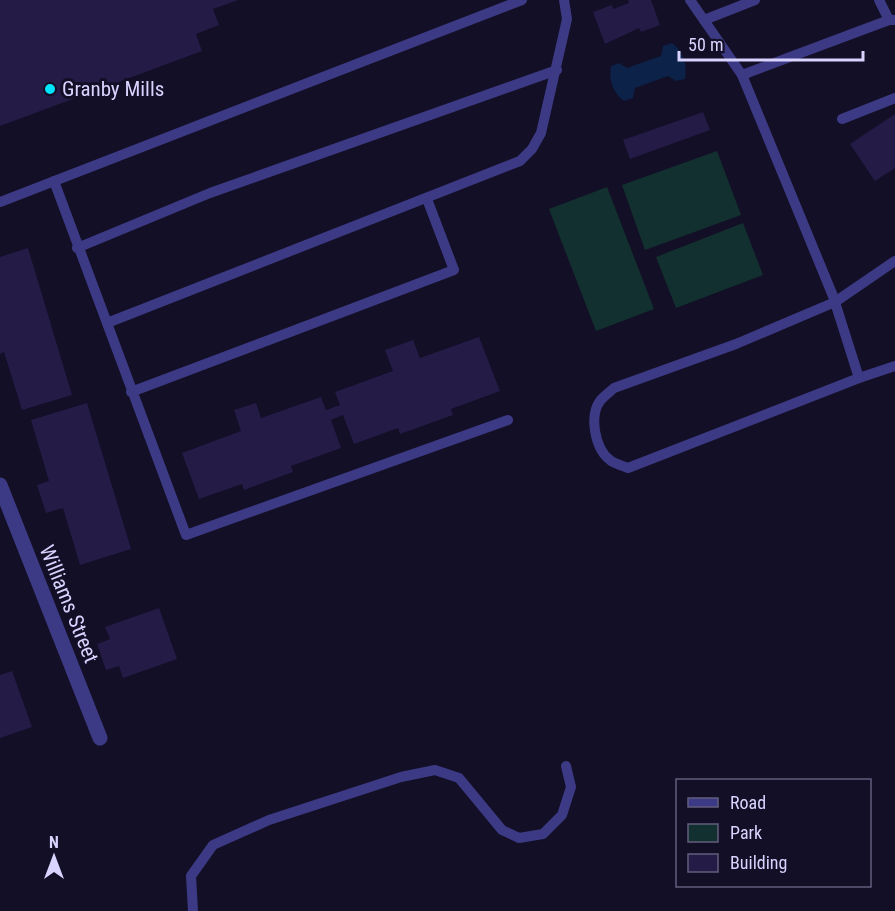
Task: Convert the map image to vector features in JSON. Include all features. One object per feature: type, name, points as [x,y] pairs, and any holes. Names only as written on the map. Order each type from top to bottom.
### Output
[{"type":"street","name":"Williams Street","points":[[0,485],[99,738]]},
{"type":"lane","points":[[0,202],[522,0]]},
{"type":"lane","points":[[107,323],[508,168],[532,149],[541,133],[567,19],[564,0]]},
{"type":"lane","points":[[690,0],[742,75],[835,302],[860,378]]},
{"type":"lane","points":[[704,20],[755,0]]},
{"type":"lane","points":[[742,75],[892,20],[879,0]]},
{"type":"lane","points":[[77,248],[210,193],[557,69]]},
{"type":"lane","points":[[842,119],[895,98]]},
{"type":"lane","points":[[54,181],[77,248],[186,535],[508,420]]},
{"type":"lane","points":[[132,392],[454,270],[427,199]]},
{"type":"lane","points":[[895,261],[835,302],[736,344],[614,388],[601,400],[596,409],[594,429],[609,460],[628,468],[895,366]]},
{"type":"lane","points":[[193,911],[191,876],[213,845],[269,820],[401,777],[435,770],[459,778],[502,830],[519,838],[527,837],[543,834],[562,815],[571,787],[566,766]]},
{"type":"green space","points":[[717,151],[741,215],[645,250],[622,185]]},
{"type":"green space","points":[[607,187],[654,309],[596,331],[549,209]]},
{"type":"green space","points":[[743,223],[763,275],[676,308],[656,257]]},
{"type":"water","points":[[672,43],[684,59],[685,79],[676,81],[668,76],[635,88],[633,98],[624,101],[620,98],[612,85],[611,66],[619,63],[627,68],[661,56],[663,46]]},
{"type":"building","name":"Granby Mills","points":[[0,0],[238,0],[213,9],[219,25],[196,34],[202,51],[0,126]]},
{"type":"building","points":[[628,0],[651,0],[660,25],[641,32],[639,28],[605,44],[593,12],[612,5],[613,9],[629,3]]},
{"type":"building","points":[[703,112],[710,130],[630,159],[623,140]]},
{"type":"building","points":[[895,114],[895,168],[875,181],[850,144]]},
{"type":"building","points":[[28,248],[72,395],[22,410],[4,352],[0,354],[0,257]]},
{"type":"building","points":[[479,337],[500,391],[451,409],[453,415],[400,434],[398,428],[354,444],[343,415],[331,420],[341,448],[291,466],[293,472],[244,490],[242,484],[199,499],[182,453],[241,431],[234,410],[256,403],[261,418],[321,397],[326,410],[340,405],[335,392],[393,371],[385,350],[413,340],[420,358]]},
{"type":"building","points":[[87,403],[131,549],[80,565],[63,508],[46,513],[37,485],[49,481],[31,420]]},
{"type":"building","points":[[159,608],[177,659],[123,678],[119,666],[106,670],[97,644],[110,639],[105,627]]},
{"type":"building","points":[[12,671],[32,727],[0,738],[0,675]]},
{"type":"place","name":"Granby Mills","points":[[50,89]]}]
